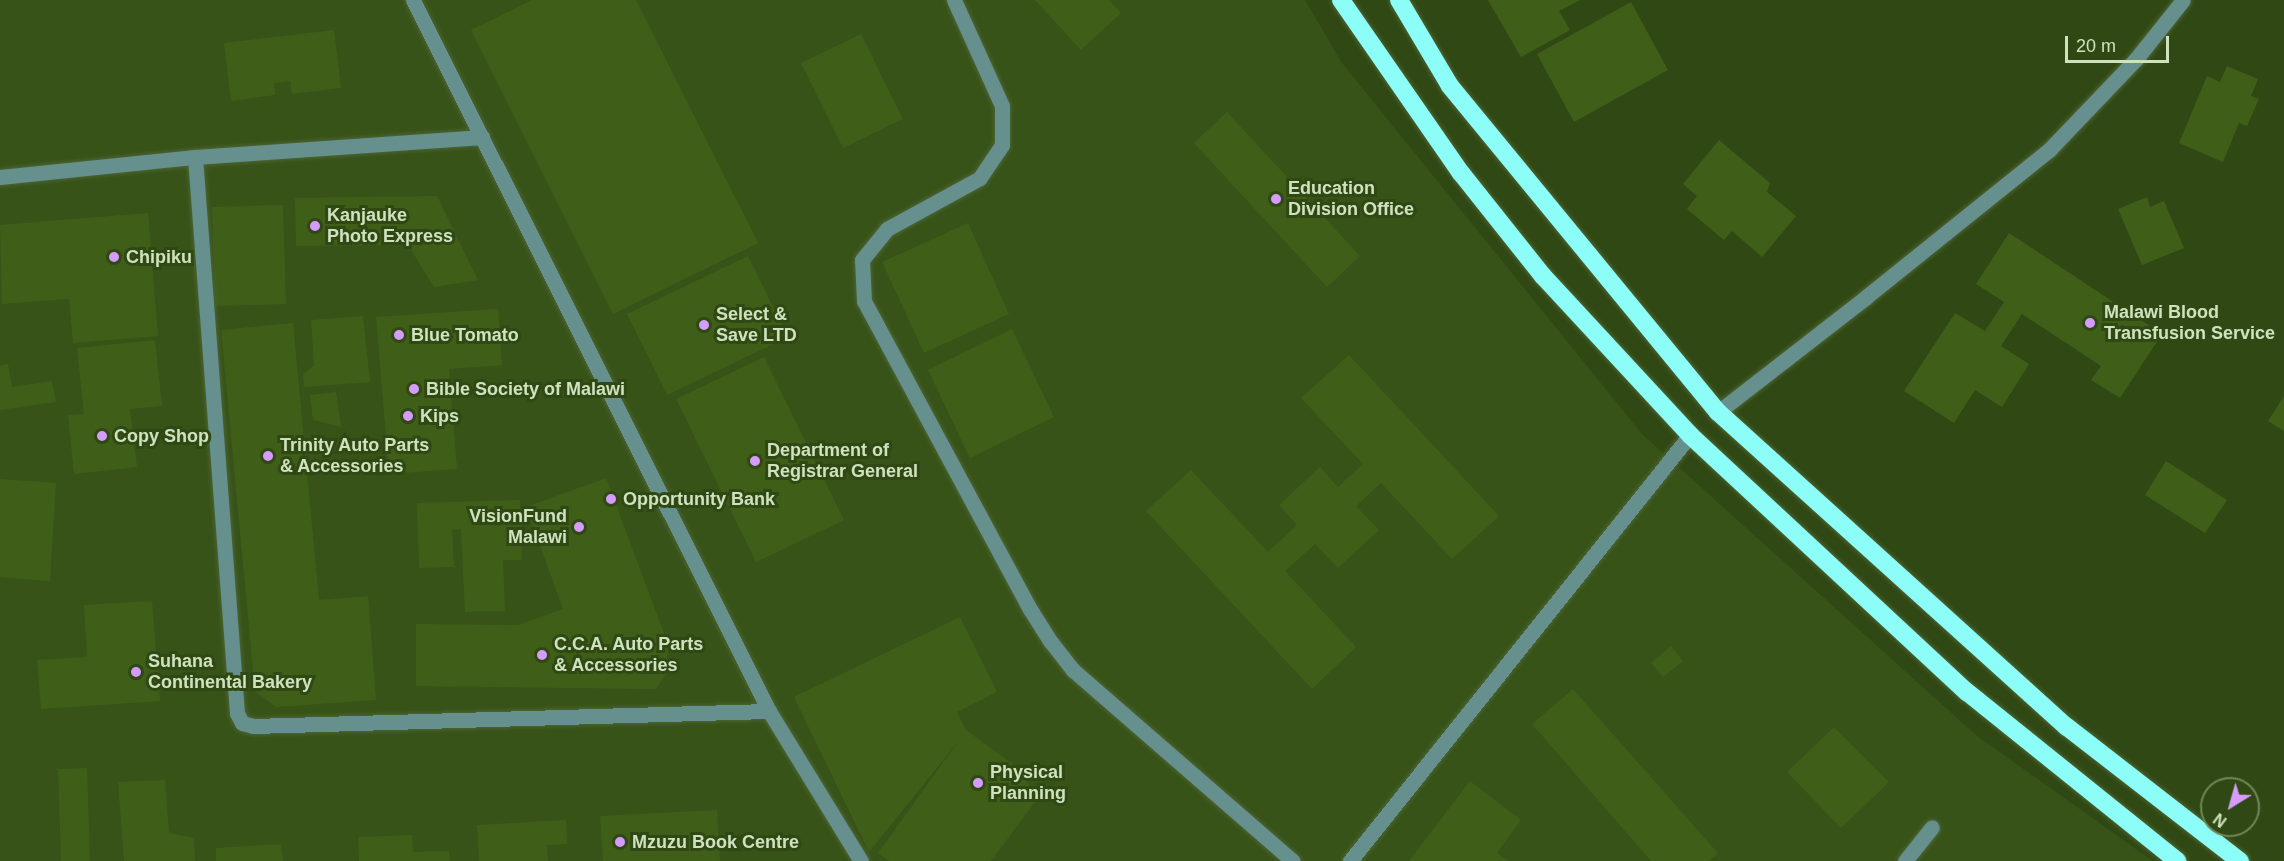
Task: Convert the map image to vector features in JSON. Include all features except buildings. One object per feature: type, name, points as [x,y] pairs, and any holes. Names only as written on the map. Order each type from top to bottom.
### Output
[{"type":"highway","points":[[1341,0],[1461,173],[1543,276],[1690,435],[1967,692],[2177,861]]},
{"type":"highway","points":[[1399,0],[1450,86],[1718,412],[2067,727],[2240,861]]},
{"type":"street","points":[[413,0],[769,711],[861,861]]},
{"type":"street","points":[[954,0],[1002,106],[1002,145],[980,178],[887,229],[862,260],[864,301],[1030,609],[1072,670],[1293,861]]},
{"type":"street","points":[[1718,412],[2049,150],[2136,59],[2183,0]]},
{"type":"street","points":[[0,177],[195,157],[482,136]]},
{"type":"street","points":[[195,157],[237,713],[242,723],[253,726],[769,711]]},
{"type":"street","points":[[1355,859],[1690,435]]},
{"type":"street","points":[[1905,861],[1932,827]]},
{"type":"shaded area","points":[[0,0],[1305,0],[1342,63],[1642,434],[1977,736],[2153,861],[0,861]]},
{"type":"place","name":"Education Division Office","points":[[1276,199]]},
{"type":"place","name":"Kanjauke Photo Express","points":[[315,226]]},
{"type":"place","name":"Chipiku","points":[[114,257]]},
{"type":"place","name":"Malawi Blood Transfusion Service","points":[[2090,323]]},
{"type":"place","name":"Select & Save LTD","points":[[704,325]]},
{"type":"place","name":"Blue Tomato","points":[[399,335]]},
{"type":"place","name":"Bible Society of Malawi","points":[[414,389]]},
{"type":"place","name":"Kips","points":[[408,416]]},
{"type":"place","name":"Copy Shop","points":[[102,436]]},
{"type":"place","name":"Trinity Auto Parts & Accessories","points":[[268,456]]},
{"type":"place","name":"Department of Registrar General","points":[[755,461]]},
{"type":"place","name":"Opportunity Bank","points":[[611,499]]},
{"type":"place","name":"VisionFund Malawi","points":[[579,527]]},
{"type":"place","name":"C.C.A. Auto Parts & Accessories","points":[[542,655]]},
{"type":"place","name":"Suhana Continental Bakery","points":[[136,672]]},
{"type":"place","name":"Physical Planning","points":[[978,783]]},
{"type":"place","name":"Mzuzu Book Centre","points":[[620,842]]}]
